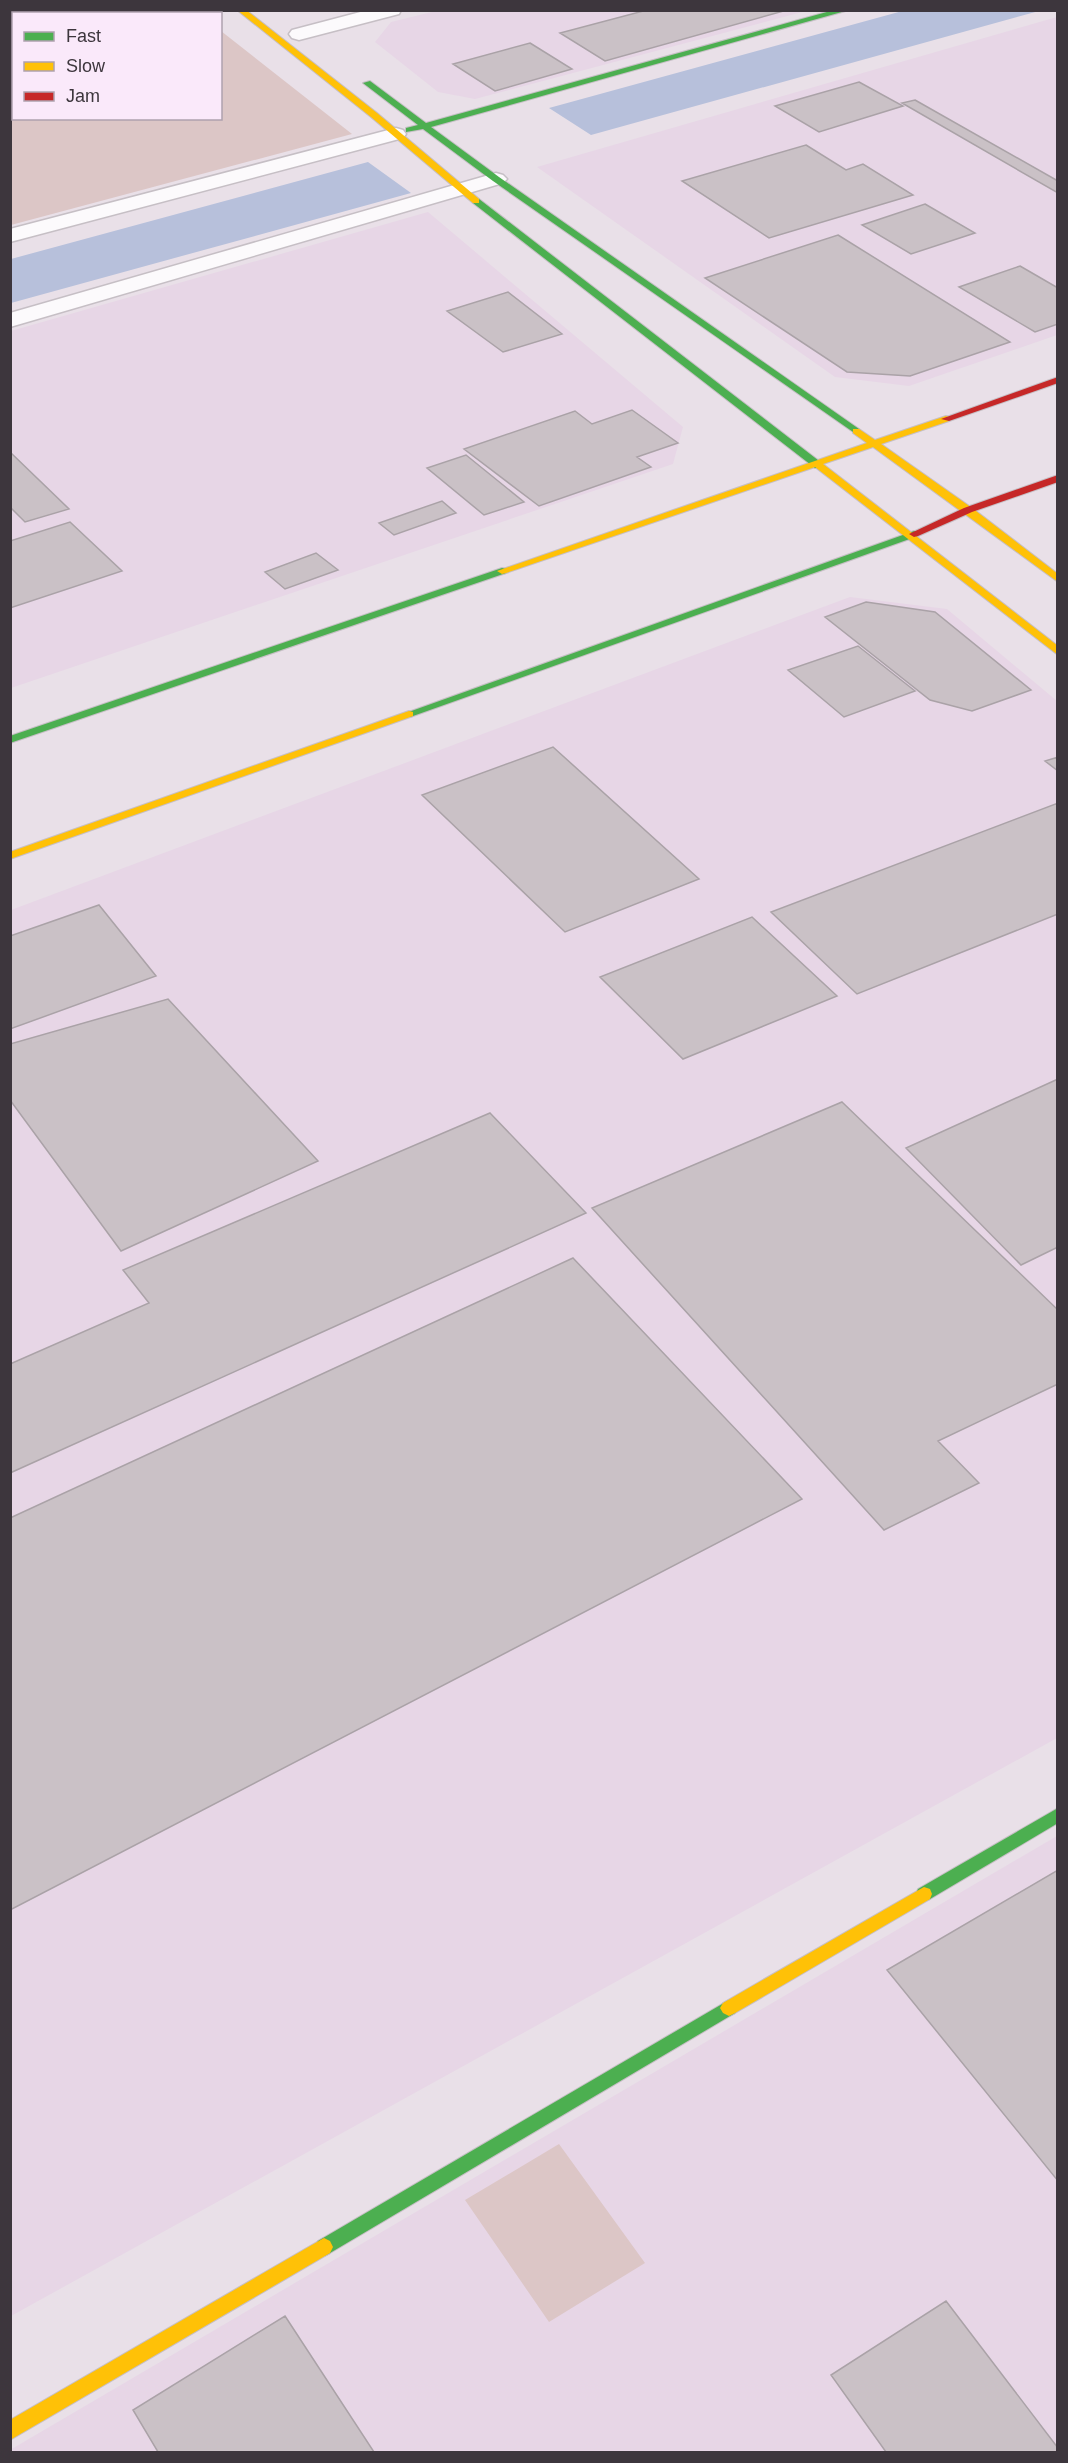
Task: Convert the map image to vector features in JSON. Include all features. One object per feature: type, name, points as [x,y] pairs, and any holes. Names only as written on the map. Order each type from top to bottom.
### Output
[{"type":"street","points":[[241,10],[464,190],[907,537],[1058,652]]},
{"type":"street","points":[[295,31],[392,10]]},
{"type":"street","points":[[10,237],[396,134],[424,124],[845,10]]},
{"type":"street","points":[[295,31],[318,48]]},
{"type":"street","points":[[357,76],[496,179],[968,510],[1058,579]]},
{"type":"street","points":[[10,320],[496,179]]},
{"type":"street","points":[[10,740],[1058,380]]},
{"type":"street","points":[[10,856],[907,537],[968,510],[1058,478]]},
{"type":"street","points":[[10,2431],[1058,1815]]},
{"type":"shaded area","points":[[195,10],[198,12],[12,12],[12,120],[222,120],[222,32],[352,134],[11,225],[11,11]]},
{"type":"shaded area","points":[[436,11],[806,11],[475,99],[438,92],[375,42],[391,22]]},
{"type":"shaded area","points":[[1057,17],[1057,335],[909,386],[835,377],[537,167]]},
{"type":"shaded area","points":[[428,212],[683,427],[673,464],[11,688],[11,331]]},
{"type":"shaded area","points":[[850,597],[947,609],[1057,701],[1057,1738],[11,2316],[11,910]]},
{"type":"shaded area","points":[[1057,1836],[1057,2452],[11,2452],[10,2450]]},
{"type":"shaded area","points":[[559,2144],[645,2263],[549,2322],[465,2200]]},
{"type":"water","points":[[906,10],[1039,11],[591,135],[549,108]]},
{"type":"water","points":[[368,162],[411,193],[11,303],[11,259]]},
{"type":"building","points":[[647,10],[787,10],[605,61],[560,33]]},
{"type":"building","points":[[530,43],[572,69],[495,91],[453,64]]},
{"type":"building","points":[[859,82],[903,106],[819,132],[775,106]]},
{"type":"building","points":[[915,100],[1058,181],[1058,193],[902,103]]},
{"type":"building","points":[[806,145],[846,170],[863,164],[913,195],[769,238],[682,181]]},
{"type":"building","points":[[925,204],[975,233],[911,254],[862,225]]},
{"type":"building","points":[[838,235],[1010,342],[910,376],[847,372],[705,278]]},
{"type":"building","points":[[1020,266],[1058,288],[1058,324],[1035,332],[959,287]]},
{"type":"building","points":[[508,292],[562,334],[503,352],[447,311]]},
{"type":"building","points":[[632,410],[678,443],[637,457],[651,467],[539,506],[464,449],[575,411],[592,424]]},
{"type":"building","points":[[10,452],[69,509],[25,522],[10,507]]},
{"type":"building","points":[[466,455],[524,502],[484,515],[427,468]]},
{"type":"building","points":[[442,501],[456,513],[394,535],[379,523]]},
{"type":"building","points":[[70,522],[122,571],[10,608],[10,541]]},
{"type":"building","points":[[316,553],[338,570],[285,589],[265,572]]},
{"type":"building","points":[[866,602],[935,612],[1031,690],[972,711],[930,700],[825,617]]},
{"type":"building","points":[[858,646],[915,691],[844,717],[788,670]]},
{"type":"building","points":[[553,747],[699,879],[565,932],[422,795]]},
{"type":"building","points":[[1058,757],[1058,771],[1045,761]]},
{"type":"building","points":[[1058,803],[1058,914],[857,994],[771,912]]},
{"type":"building","points":[[99,905],[156,976],[10,1029],[10,936]]},
{"type":"building","points":[[752,917],[837,996],[683,1059],[600,977]]},
{"type":"building","points":[[168,999],[318,1161],[121,1251],[10,1100],[10,1044]]},
{"type":"building","points":[[1058,1079],[1058,1247],[1021,1265],[906,1148]]},
{"type":"building","points":[[842,1102],[1058,1310],[1058,1384],[938,1441],[979,1483],[884,1530],[592,1208]]},
{"type":"building","points":[[490,1113],[586,1213],[10,1473],[10,1364],[149,1303],[123,1270]]},
{"type":"building","points":[[573,1258],[802,1499],[10,1910],[10,1518]]},
{"type":"building","points":[[1058,1870],[1058,2181],[887,1970]]},
{"type":"building","points":[[946,2301],[1058,2448],[1058,2452],[886,2452],[831,2375]]},
{"type":"building","points":[[285,2316],[374,2452],[158,2452],[133,2410]]},
{"type":"traffic: fast","points":[[409,130],[845,10]]},
{"type":"traffic: fast","points":[[367,83],[496,179],[856,431]]},
{"type":"traffic: fast","points":[[476,201],[819,466]]},
{"type":"traffic: fast","points":[[409,714],[914,534]]},
{"type":"traffic: fast","points":[[10,740],[502,571]]},
{"type":"traffic: fast","points":[[924,1894],[1058,1815]]},
{"type":"traffic: fast","points":[[324,2247],[729,2008]]},
{"type":"traffic: slow","points":[[241,10],[374,115],[476,201]]},
{"type":"traffic: slow","points":[[502,571],[946,419]]},
{"type":"traffic: slow","points":[[856,431],[968,510],[1058,579]]},
{"type":"traffic: slow","points":[[819,466],[1058,652]]},
{"type":"traffic: slow","points":[[10,856],[409,714]]},
{"type":"traffic: slow","points":[[729,2008],[924,1894]]},
{"type":"traffic: slow","points":[[10,2431],[324,2247]]},
{"type":"traffic: jam","points":[[946,419],[1058,380]]},
{"type":"traffic: jam","points":[[914,534],[968,510],[1058,478]]}]
